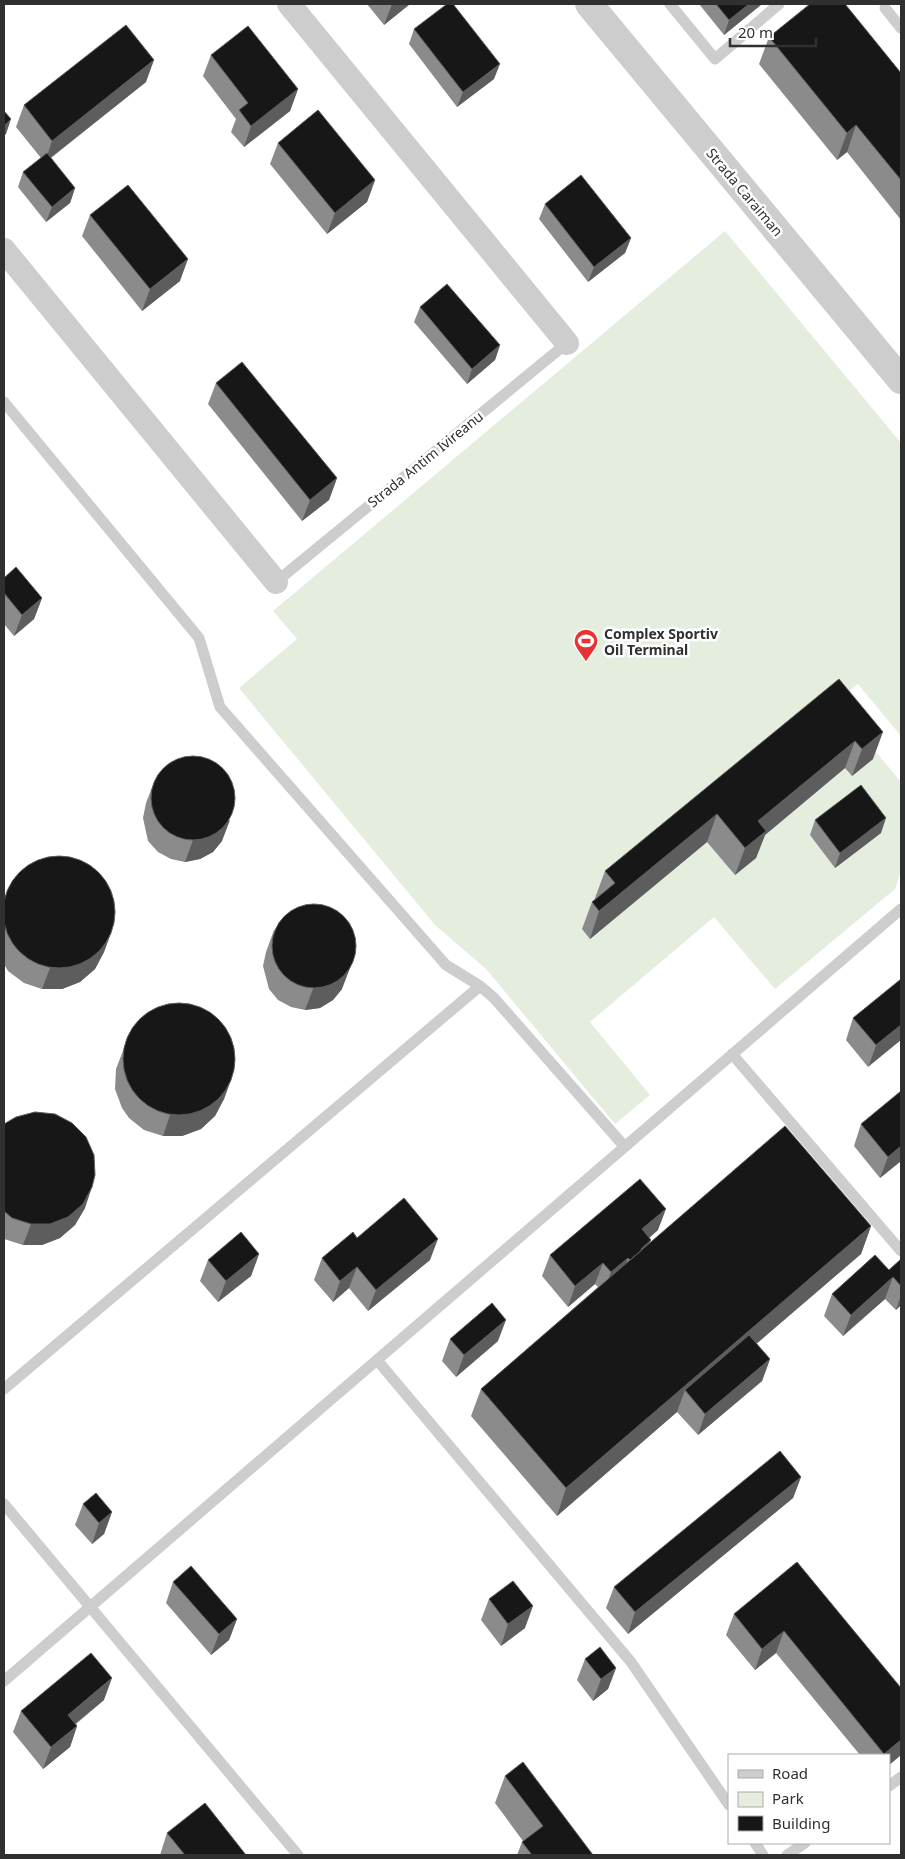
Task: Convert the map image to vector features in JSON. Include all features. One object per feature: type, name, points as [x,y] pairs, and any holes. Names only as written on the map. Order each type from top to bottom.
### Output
[{"type":"street","name":"Strada Antim Ivireanu","points":[[289,4],[567,343]]},
{"type":"street","name":"Strada Caraiman","points":[[589,4],[901,380]]},
{"type":"street","name":"Strada Antim Ivireanu","points":[[4,250],[276,582]]},
{"type":"lane","points":[[670,4],[715,58],[780,4]]},
{"type":"lane","points":[[885,8],[901,28]]},
{"type":"lane","name":"Strada Antim Ivireanu","points":[[276,582],[567,343]]},
{"type":"lane","points":[[4,402],[199,638],[220,707],[446,964],[480,986],[494,998],[624,1146]]},
{"type":"lane","points":[[4,1681],[901,909]]},
{"type":"lane","points":[[4,1389],[480,986]]},
{"type":"lane","points":[[732,1054],[901,1251]]},
{"type":"lane","points":[[377,1360],[631,1662],[728,1804]]},
{"type":"lane","points":[[4,1504],[298,1855]]},
{"type":"lane","points":[[890,1785],[901,1777]]},
{"type":"lane","points":[[756,1844],[763,1855]]},
{"type":"lane","points":[[787,1855],[804,1844]]},
{"type":"green space","name":"Complex Sportiv Oil Terminal","points":[[725,231],[901,443],[901,736],[858,684],[835,703],[901,782],[901,870],[895,889],[775,989],[714,917],[590,1022],[650,1095],[615,1124],[486,969],[435,925],[239,688],[297,639],[273,611]]},
{"type":"building","points":[[447,4],[453,4],[500,64],[463,92],[414,29]]},
{"type":"building","points":[[716,4],[749,4],[729,20]]},
{"type":"building","points":[[810,4],[845,4],[901,73],[901,180],[856,125],[847,133],[769,37]]},
{"type":"building","points":[[126,25],[154,60],[52,141],[24,105]]},
{"type":"building","points":[[248,26],[298,89],[251,126],[239,110],[248,103],[211,55]]},
{"type":"building","points":[[318,110],[375,180],[335,213],[278,143]]},
{"type":"building","points":[[4,111],[11,119],[4,126]]},
{"type":"building","points":[[47,153],[75,188],[52,207],[23,172]]},
{"type":"building","points":[[581,175],[631,238],[594,267],[545,204]]},
{"type":"building","points":[[128,185],[188,259],[150,289],[90,215]]},
{"type":"building","points":[[447,284],[500,345],[472,369],[420,307]]},
{"type":"building","points":[[242,362],[337,478],[310,500],[216,383]]},
{"type":"building","points":[[16,567],[42,598],[22,615],[4,593],[4,578]]},
{"type":"building","points":[[839,679],[883,732],[862,749],[855,741],[758,821],[766,831],[745,848],[717,814],[599,911],[592,902],[615,883],[605,871]]},
{"type":"building","points":[[193,756],[209,759],[223,768],[232,782],[235,798],[232,814],[223,828],[209,837],[193,840],[177,837],[163,828],[154,814],[151,798],[154,782],[163,768],[177,759]]},
{"type":"building","points":[[861,785],[886,818],[840,853],[815,820]]},
{"type":"building","points":[[59,856],[70,857],[80,861],[98,873],[110,891],[114,901],[114,923],[110,933],[98,951],[80,963],[70,967],[59,968],[48,967],[38,963],[20,951],[8,933],[4,923],[3,912],[4,901],[8,891],[20,873],[38,861],[48,857]]},
{"type":"building","points":[[314,904],[330,907],[344,916],[353,930],[356,946],[353,962],[344,976],[330,985],[314,988],[298,985],[284,976],[275,962],[272,946],[275,930],[284,916],[298,907]]},
{"type":"building","points":[[901,979],[901,1025],[876,1045],[853,1018]]},
{"type":"building","points":[[179,1003],[200,1007],[218,1020],[231,1038],[235,1059],[231,1080],[218,1098],[200,1111],[179,1115],[158,1111],[140,1098],[127,1080],[123,1059],[127,1038],[140,1020],[158,1007]]},
{"type":"building","points":[[901,1091],[901,1146],[888,1157],[861,1124]]},
{"type":"building","points":[[35,1112],[55,1114],[72,1123],[86,1137],[94,1155],[95,1175],[92,1187],[83,1204],[68,1217],[50,1224],[31,1224],[12,1218],[4,1211],[4,1124],[16,1117]]},
{"type":"building","points":[[785,1126],[871,1226],[566,1488],[481,1389]]},
{"type":"building","points":[[640,1179],[666,1209],[642,1229],[651,1240],[630,1260],[628,1258],[611,1272],[603,1263],[575,1286],[550,1255]]},
{"type":"building","points":[[404,1198],[438,1239],[376,1290],[357,1267],[340,1281],[322,1258],[353,1232],[357,1238]]},
{"type":"building","points":[[241,1232],[259,1254],[226,1281],[208,1260]]},
{"type":"building","points":[[875,1255],[889,1270],[901,1259],[901,1286],[893,1277],[851,1315],[832,1294]]},
{"type":"building","points":[[492,1303],[506,1320],[464,1355],[450,1339]]},
{"type":"building","points":[[749,1335],[770,1359],[705,1414],[685,1390]]},
{"type":"building","points":[[780,1451],[801,1477],[635,1612],[614,1587]]},
{"type":"building","points":[[96,1493],[112,1512],[99,1523],[83,1504]]},
{"type":"building","points":[[797,1562],[901,1688],[901,1740],[884,1754],[784,1631],[762,1649],[734,1614]]},
{"type":"building","points":[[191,1566],[237,1619],[219,1634],[173,1582]]},
{"type":"building","points":[[513,1581],[533,1606],[508,1624],[489,1599]]},
{"type":"building","points":[[600,1647],[616,1668],[601,1679],[585,1659]]},
{"type":"building","points":[[91,1653],[112,1678],[68,1715],[77,1726],[51,1747],[21,1711]]},
{"type":"building","points":[[523,1762],[593,1855],[532,1855],[522,1842],[543,1826],[505,1776]]},
{"type":"building","points":[[205,1803],[246,1855],[185,1855],[167,1833]]},
{"type":"place","name":"Complex Sportiv Oil Terminal","points":[[586,662]]}]
